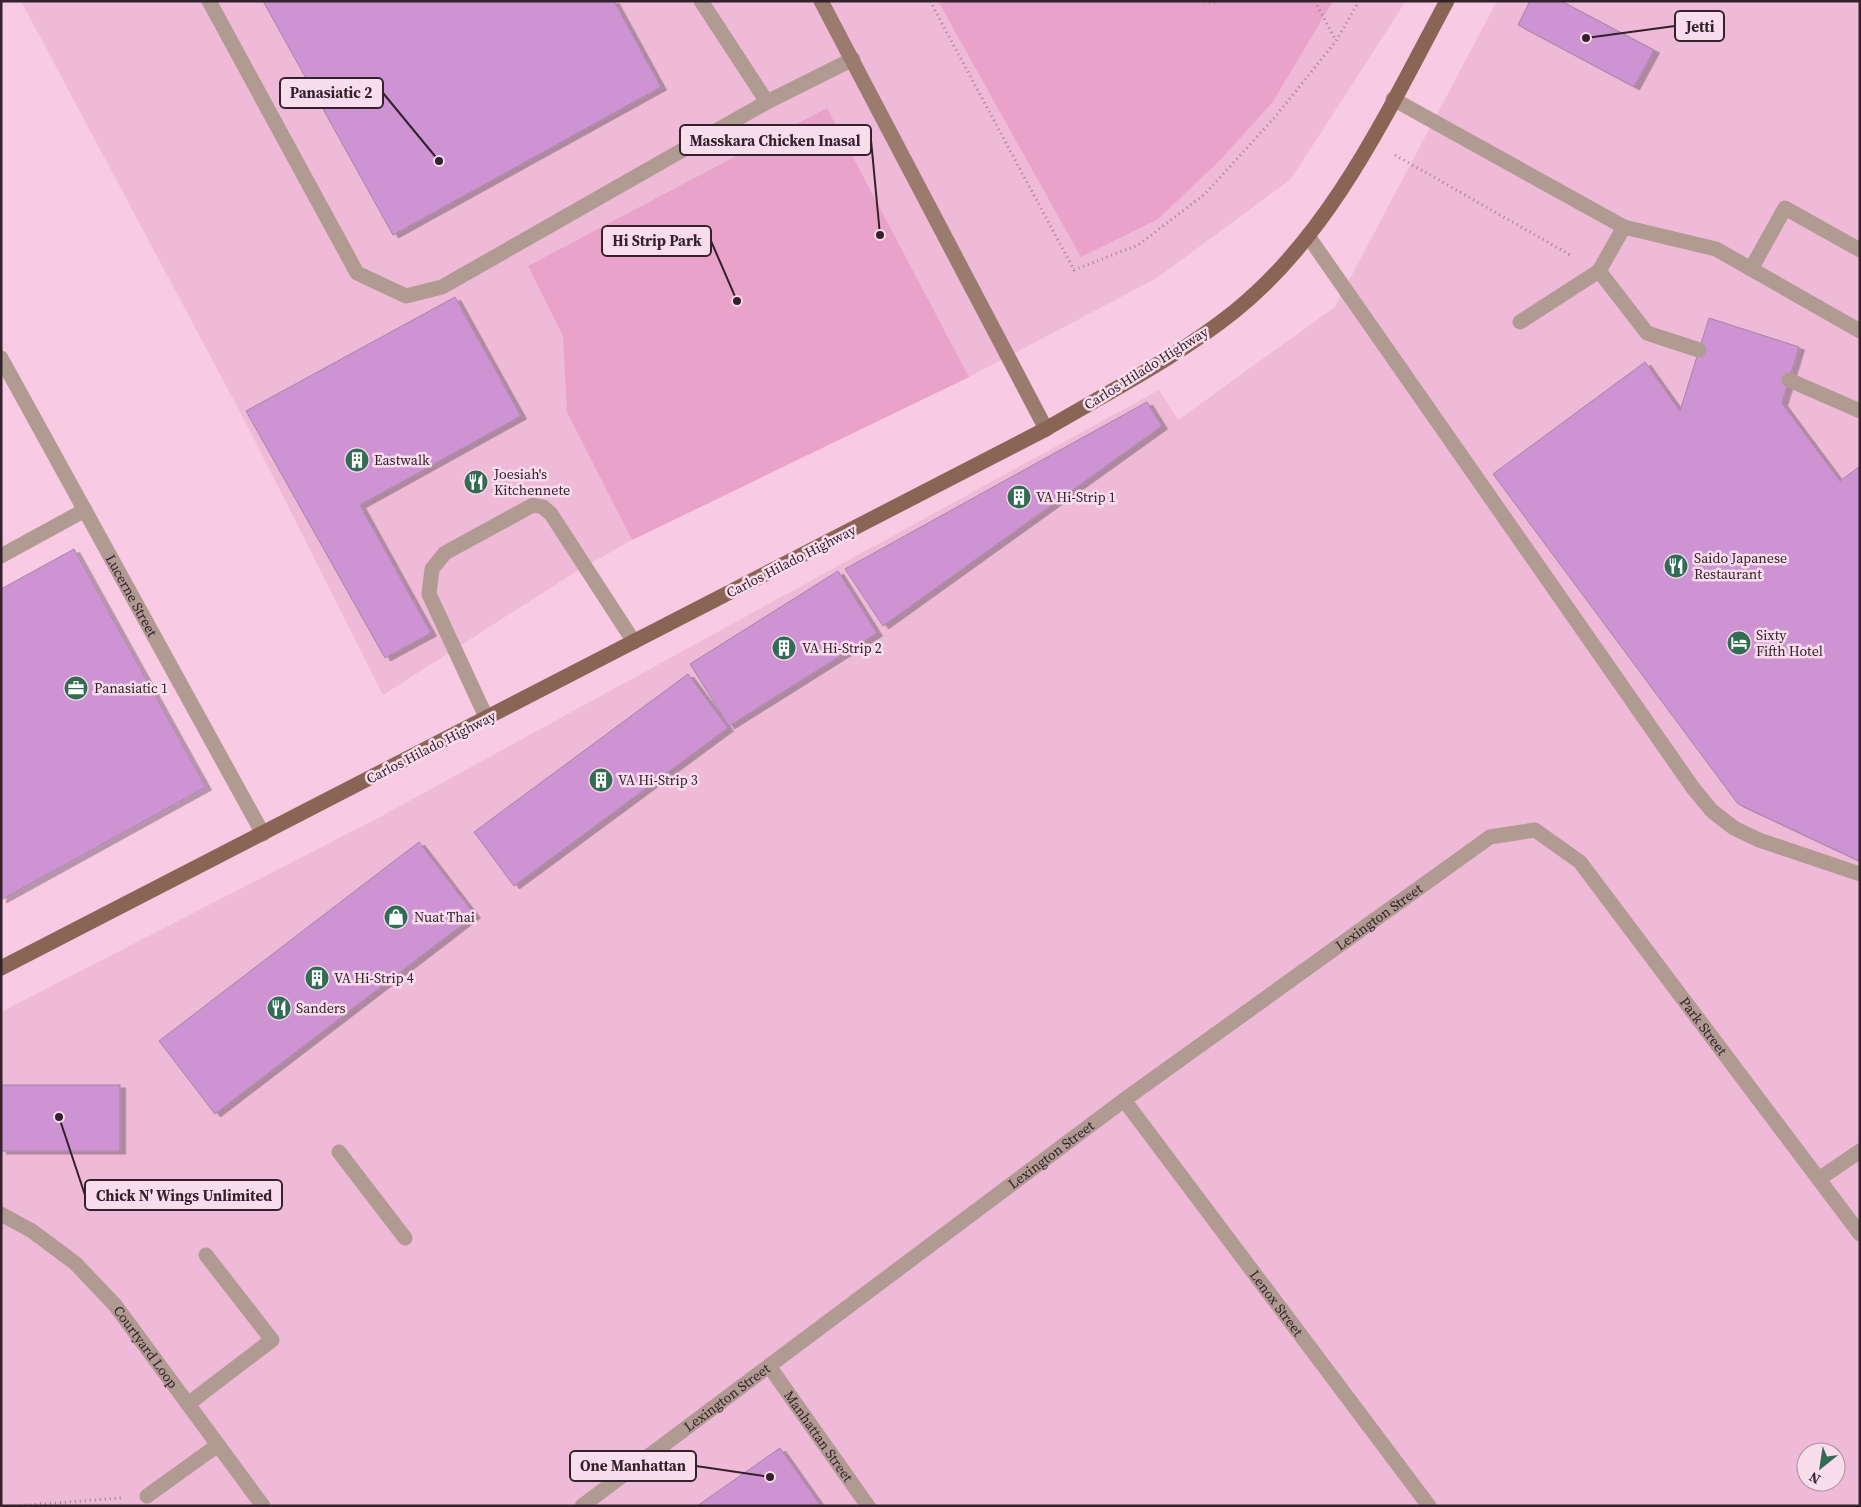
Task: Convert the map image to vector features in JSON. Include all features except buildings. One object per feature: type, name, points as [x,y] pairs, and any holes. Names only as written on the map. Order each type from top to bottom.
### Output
[{"type":"main road","name":"Carlos Hilado Highway","points":[[1,968],[1046,429],[1148,369],[1235,311],[1274,276],[1308,236],[1338,194],[1370,141],[1447,1]]},
{"type":"street","points":[[209,1],[357,273],[406,296],[442,287],[767,102],[852,59]]},
{"type":"street","points":[[701,1],[767,102]]},
{"type":"street","points":[[821,1],[1046,429]]},
{"type":"street","points":[[1393,99],[1624,227],[1716,249],[1860,331]]},
{"type":"street","points":[[1751,269],[1785,208],[1860,250]]},
{"type":"street","points":[[1520,322],[1599,271],[1624,227]]},
{"type":"street","points":[[1308,236],[1681,772],[1712,811],[1734,828],[1759,840],[1860,874]]},
{"type":"street","points":[[1599,271],[1647,333],[1699,350]]},
{"type":"street","name":"Lucerne Street","points":[[1,358],[263,834]]},
{"type":"street","points":[[1789,380],[1860,411]]},
{"type":"street","points":[[487,719],[429,594],[432,568],[445,553],[533,505],[543,507],[551,514],[634,642]]},
{"type":"street","points":[[1,556],[85,510]]},
{"type":"street","name":"Lexington Street","points":[[582,1506],[1124,1100],[1490,837],[1534,830]]},
{"type":"street","name":"Park Street","points":[[1534,830],[1580,862],[1860,1234]]},
{"type":"street","name":"Lenox Street","points":[[1124,1100],[1429,1506]]},
{"type":"street","points":[[1819,1179],[1860,1150]]},
{"type":"street","points":[[339,1152],[405,1238]]},
{"type":"street","name":"Courtyard Loop","points":[[1,1214],[32,1231],[75,1264],[114,1304],[263,1506]]},
{"type":"street","points":[[188,1404],[272,1340],[206,1254]]},
{"type":"street","name":"Manhattan Street","points":[[769,1366],[868,1506]]},
{"type":"street","points":[[147,1496],[218,1445]]},
{"type":"path","points":[[930,1],[1074,270],[1138,245],[1204,194],[1275,117],[1336,41],[1359,1]]},
{"type":"path","points":[[1198,1],[1216,3],[1219,1]]},
{"type":"path","points":[[1316,1],[1336,41]]},
{"type":"path","points":[[1370,141],[1599,271]]},
{"type":"path","points":[[15,1506],[147,1496]]},
{"type":"shaded area","points":[[21,1],[1406,1],[1291,179],[1157,278],[969,377],[632,540],[577,571],[383,695],[247,425]]},
{"type":"shaded area","points":[[938,1],[1333,1],[1272,103],[1220,160],[1158,219],[1081,257]]},
{"type":"shaded area","points":[[1497,1],[1860,1],[1860,1506],[1,1506],[1,1012],[378,818],[1159,390],[1178,420],[1335,307]]},
{"type":"shaded area","points":[[827,108],[969,377],[632,540],[567,412],[563,336],[528,266]]},
{"type":"place","name":"Jetti","points":[[1586,38]]},
{"type":"place","name":"Panasiatic 2","points":[[439,161]]},
{"type":"place","name":"Masskara Chicken Inasal","points":[[880,235]]},
{"type":"place","name":"Hi Strip Park","points":[[737,301]]},
{"type":"place","name":"Eastwalk","points":[[357,460]]},
{"type":"place","name":"Joesiah's Kitchennete","points":[[476,482]]},
{"type":"place","name":"VA Hi-Strip 1","points":[[1019,497]]},
{"type":"place","name":"Saido Japanese Restaurant","points":[[1676,566]]},
{"type":"place","name":"Sixty Fifth Hotel","points":[[1739,643]]},
{"type":"place","name":"VA Hi-Strip 2","points":[[784,648]]},
{"type":"place","name":"Panasiatic 1","points":[[76,688]]},
{"type":"place","name":"VA Hi-Strip 3","points":[[601,780]]},
{"type":"place","name":"Nuat Thai","points":[[396,917]]},
{"type":"place","name":"VA Hi-Strip 4","points":[[317,978]]},
{"type":"place","name":"Sanders","points":[[279,1008]]},
{"type":"place","name":"Chick N' Wings Unlimited","points":[[59,1117]]},
{"type":"place","name":"One Manhattan","points":[[770,1477]]}]
